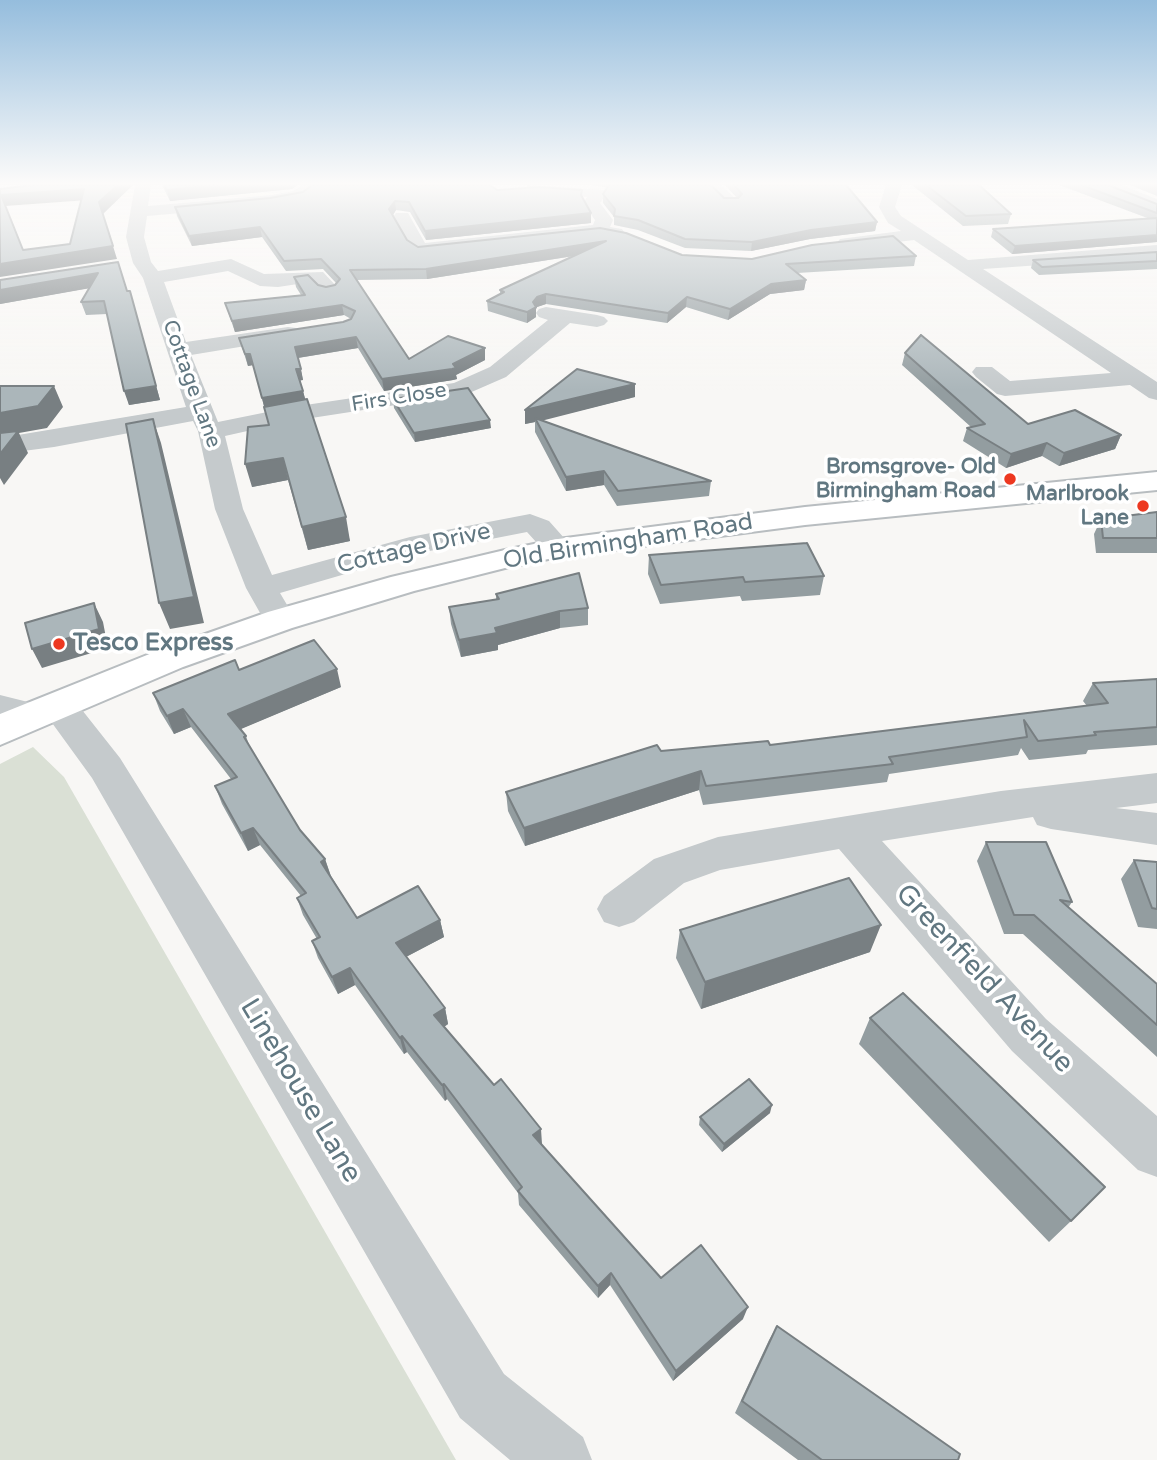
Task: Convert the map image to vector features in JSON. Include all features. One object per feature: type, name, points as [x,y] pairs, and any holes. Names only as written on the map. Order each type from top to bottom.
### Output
[{"type":"main road","name":"Old Birmingham Road","points":[[22,714],[280,620],[402,584],[558,548],[805,516],[1157,481]]},
{"type":"street","name":"Cottage Lane","points":[[141,253],[206,421],[229,509],[261,588],[280,620]]},
{"type":"street","points":[[944,253],[1157,393]]},
{"type":"street","points":[[964,266],[1124,253]]},
{"type":"street","points":[[117,267],[148,270],[231,265],[260,280],[278,281],[316,276],[329,289]]},
{"type":"street","name":"Firs Close","points":[[0,446],[206,421],[292,414],[459,389],[498,372],[555,315],[597,321]]},
{"type":"street","points":[[178,350],[303,330]]},
{"type":"street","points":[[984,372],[1005,389],[1135,379]]},
{"type":"street","name":"Cottage Drive","points":[[261,588],[410,546],[530,523],[539,527],[558,548]]},
{"type":"street","name":"Linehouse Lane","points":[[22,714],[113,779],[482,1396],[560,1460]]},
{"type":"street","points":[[620,909],[669,871],[718,854],[1001,806],[1157,788]]},
{"type":"street","points":[[1001,806],[1157,829]]},
{"type":"street","name":"Greenfield Avenue","points":[[848,831],[1029,1035],[1157,1151]]},
{"type":"shaded area","points":[[33,747],[64,777],[456,1460],[0,1460],[0,764]]},
{"type":"building","points":[[0,253],[68,253],[0,264]]},
{"type":"building","points":[[278,253],[528,253],[426,269],[350,270],[409,359],[448,336],[485,348],[453,364],[456,368],[382,379],[356,337],[295,347],[301,369],[296,369],[303,391],[262,398],[250,354],[245,354],[239,338],[343,322],[351,319],[355,311],[342,305],[232,321],[225,303],[305,295],[294,277],[308,275],[318,285],[326,287],[335,285],[340,279],[321,259],[284,261]]},
{"type":"building","points":[[580,253],[677,253],[752,259],[777,253],[913,253],[916,256],[786,264],[806,280],[771,284],[730,309],[687,297],[668,313],[546,294],[537,297],[533,302],[536,307],[527,312],[487,301],[504,292],[500,290]]},
{"type":"building","points":[[1157,253],[1157,261],[1042,267],[1033,260]]},
{"type":"building","points":[[118,262],[127,291],[130,291],[156,386],[124,391],[104,301],[81,302],[98,273],[0,290],[0,280]]},
{"type":"building","points":[[921,335],[1028,424],[1075,410],[1121,435],[1064,453],[1047,443],[1011,454],[967,428],[985,424],[905,353]]},
{"type":"building","points":[[577,369],[635,384],[525,410]]},
{"type":"building","points":[[0,386],[54,386],[38,406],[0,413]]},
{"type":"building","points":[[468,388],[490,420],[414,433],[393,399]]},
{"type":"building","points":[[307,399],[346,517],[302,527],[283,458],[245,464],[248,427],[269,425],[264,407]]},
{"type":"building","points":[[535,418],[711,481],[618,491],[604,471],[566,477]]},
{"type":"building","points":[[153,419],[194,597],[159,603],[126,424]]},
{"type":"building","points":[[18,431],[0,454],[0,433]]},
{"type":"building","points":[[1157,512],[1157,538],[1103,538],[1101,519]]},
{"type":"building","points":[[807,543],[824,576],[745,582],[743,577],[661,585],[649,555]]},
{"type":"building","points":[[579,573],[588,608],[560,611],[495,628],[497,633],[459,640],[449,607],[499,599],[496,594]]},
{"type":"building","points":[[94,603],[99,629],[32,649],[25,623]]},
{"type":"building","points":[[314,640],[337,669],[228,714],[246,736],[244,737],[300,830],[325,859],[321,862],[357,918],[418,886],[440,920],[396,943],[445,1008],[434,1015],[494,1085],[501,1079],[541,1129],[533,1135],[661,1278],[701,1245],[748,1307],[676,1371],[611,1273],[598,1286],[518,1191],[522,1187],[444,1084],[442,1085],[402,1036],[400,1038],[350,968],[332,977],[312,941],[320,937],[297,898],[306,893],[253,828],[241,833],[215,786],[237,777],[183,709],[167,716],[153,693],[235,660],[239,670]]},
{"type":"building","points":[[1157,679],[1157,727],[1094,732],[1096,735],[1038,741],[1024,720],[1027,737],[889,757],[893,764],[706,786],[701,771],[524,828],[506,792],[657,745],[661,751],[768,741],[770,745],[1108,703],[1093,683]]},
{"type":"building","points":[[986,842],[1046,842],[1072,902],[1060,900],[1157,984],[1157,1025],[1034,915],[1014,915]]},
{"type":"building","points":[[1134,860],[1157,862],[1157,909],[1152,908]]},
{"type":"building","points":[[849,878],[881,925],[705,982],[680,930]]},
{"type":"building","points":[[903,993],[1105,1187],[1071,1221],[870,1018]]},
{"type":"building","points":[[749,1079],[772,1105],[724,1144],[700,1117]]},
{"type":"building","points":[[777,1326],[960,1454],[958,1460],[822,1460],[742,1401]]},
{"type":"place","name":"Bromsgrove- Old Birmingham Road","points":[[1010,479]]},
{"type":"place","name":"Marlbrook Lane","points":[[1143,506]]},
{"type":"place","name":"Tesco Express","points":[[59,644]]}]
